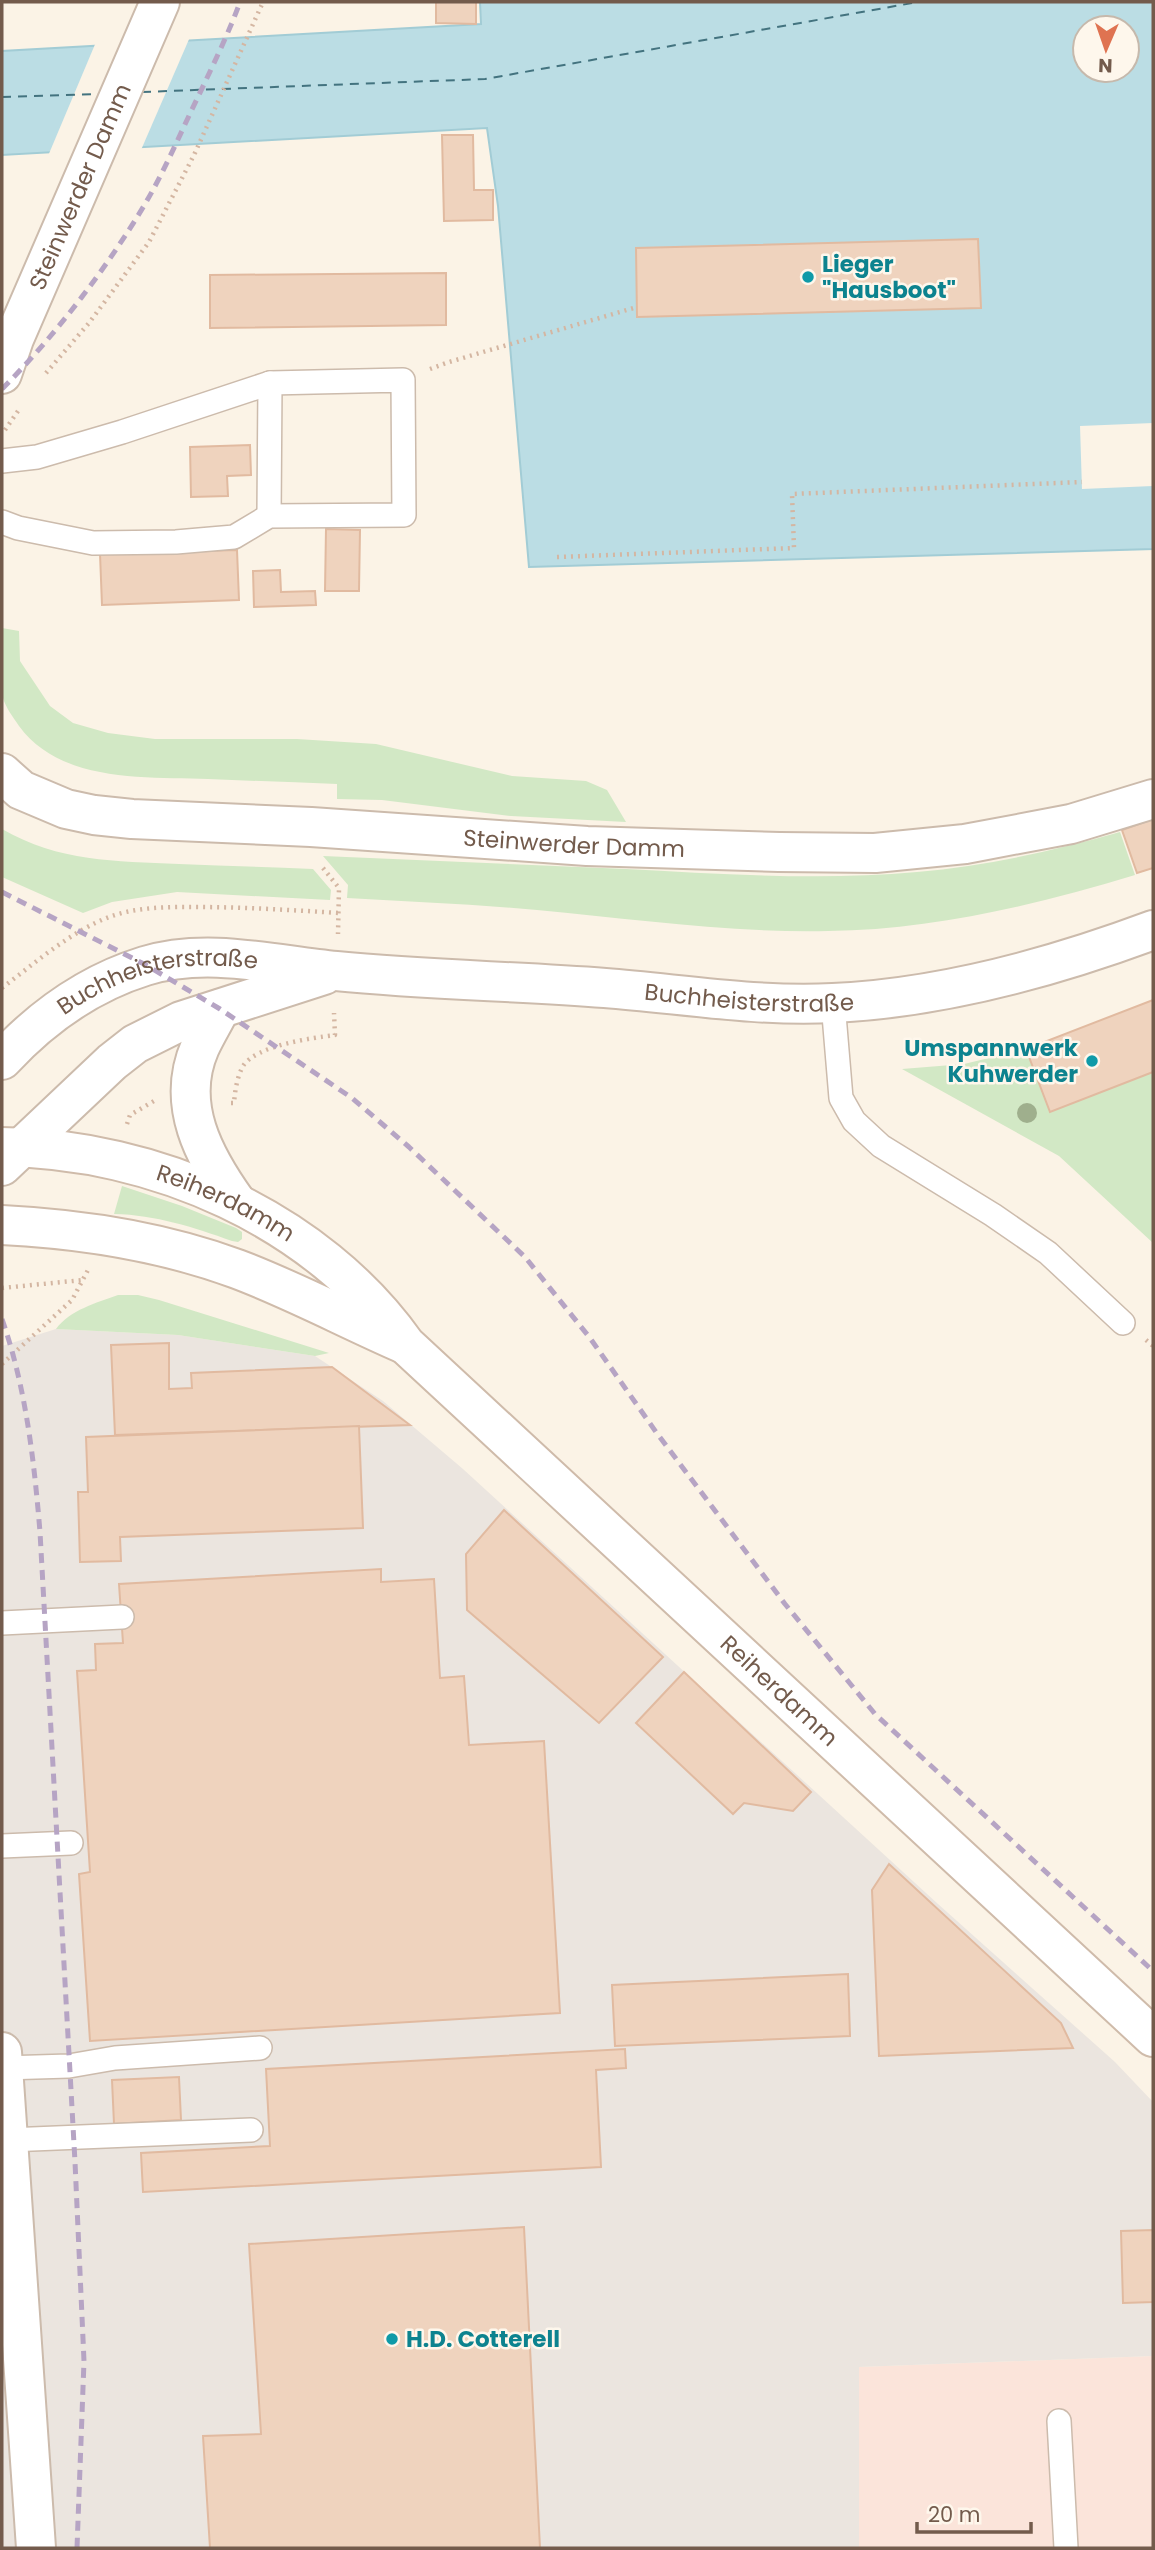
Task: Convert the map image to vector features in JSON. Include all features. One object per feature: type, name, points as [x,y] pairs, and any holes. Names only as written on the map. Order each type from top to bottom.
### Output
[{"type":"street","name":"Steinwerder Damm","points":[[11,362],[160,2]]},
{"type":"street","name":"Steinwerder Damm","points":[[2,773],[21,790],[66,809],[119,818],[311,827],[587,846],[779,852],[875,853],[976,843],[1071,824],[1153,799]]},
{"type":"street","name":"Buchheisterstraße","points":[[2,1060],[24,1036],[55,1010],[84,993],[146,965],[217,957],[336,971],[606,988],[703,999],[833,1003],[936,991],[1000,977],[1048,965],[1153,930]]},
{"type":"street","name":"Buchheisterstraße","points":[[8,1154],[111,1062],[135,1044],[181,1021],[336,971]]},
{"type":"street","name":"Buchheisterstraße","points":[[220,1009],[194,1065],[191,1085],[192,1120],[215,1172],[237,1203]]},
{"type":"street","name":"Reiherdamm","points":[[8,1154],[66,1152],[117,1161],[237,1203],[306,1246],[378,1307],[406,1345],[1153,2037]]},
{"type":"street","name":"Reiherdamm","points":[[2,1225],[120,1237],[210,1260],[293,1293],[406,1345]]},
{"type":"street","points":[[2,2060],[36,2548]]},
{"type":"lane","points":[[2,461],[37,457],[270,383],[404,380],[404,515],[269,516],[234,537],[176,542],[93,543],[18,528],[2,522]]},
{"type":"lane","points":[[269,516],[270,383]]},
{"type":"lane","points":[[833,1003],[841,1098],[854,1121],[881,1146],[993,1215],[1048,1253],[1123,1323]]},
{"type":"lane","points":[[2,1623],[122,1617]]},
{"type":"lane","points":[[2,1846],[71,1843]]},
{"type":"lane","points":[[2,2060],[69,2066],[116,2058],[260,2048]]},
{"type":"lane","points":[[8,2140],[251,2130]]},
{"type":"lane","points":[[1059,2421],[1066,2548]]},
{"type":"path","points":[[42,379],[149,242],[194,155],[263,2]]},
{"type":"path","points":[[449,362],[637,307]]},
{"type":"path","points":[[2,434],[11,362]]},
{"type":"path","points":[[557,557],[793,548],[792,494],[1082,482]]},
{"type":"path","points":[[315,860],[340,888],[339,913]]},
{"type":"path","points":[[234,1103],[238,1077],[249,1059],[299,1040],[335,1035]]},
{"type":"path","points":[[125,1132],[130,1115],[158,1098]]},
{"type":"path","points":[[2,1288],[84,1280],[72,1300],[2,1364]]},
{"type":"shaded area","points":[[56,1329],[178,1335],[315,1356],[383,1401],[463,1469],[938,1904],[1115,2062],[1153,2102],[1153,2356],[859,2367],[859,2548],[2,2548],[2,1346]]},
{"type":"shaded area","points":[[1153,2356],[1153,2548],[859,2548],[859,2367]]},
{"type":"green space","points":[[2,628],[19,631],[20,661],[50,706],[73,723],[108,733],[155,739],[297,739],[376,744],[512,776],[586,781],[607,790],[626,822],[511,816],[382,800],[337,799],[337,784],[158,778],[106,773],[81,767],[57,758],[37,745],[8,709],[2,691]]},
{"type":"green space","points":[[2,829],[45,848],[88,858],[313,869],[331,890],[330,900],[177,892],[112,902],[83,913],[2,877]]},
{"type":"green space","points":[[1120,832],[1135,875],[1022,906],[945,921],[867,930],[719,928],[513,908],[347,898],[348,885],[323,856],[735,875],[881,875],[994,862]]},
{"type":"green space","points":[[1026,1049],[1050,1112],[1153,1072],[1153,1243],[1059,1156],[902,1069],[964,1064]]},
{"type":"green space","points":[[122,1186],[236,1228],[242,1232],[242,1239],[238,1242],[232,1241],[174,1223],[114,1214]]},
{"type":"green space","points":[[118,1295],[138,1295],[159,1300],[329,1353],[315,1356],[178,1335],[56,1329],[76,1312]]},
{"type":"water","points":[[480,2],[1153,2],[1153,549],[529,567],[498,206],[487,128],[2,155],[2,51],[481,24]]},
{"type":"pier","points":[[190,37],[141,150],[48,156],[96,42]]},
{"type":"pier","points":[[1153,423],[1153,486],[1082,489],[1080,426]]},
{"type":"building","points":[[436,2],[476,2],[476,24],[436,23]]},
{"type":"building","points":[[442,135],[473,135],[474,190],[493,190],[493,220],[444,221]]},
{"type":"building","name":"Lieger \"Hausboot\"","points":[[978,239],[981,308],[637,317],[636,248]]},
{"type":"building","points":[[446,273],[446,325],[210,328],[210,275]]},
{"type":"building","points":[[250,445],[251,475],[227,476],[228,496],[191,497],[190,447]]},
{"type":"building","points":[[326,529],[360,530],[359,591],[325,591]]},
{"type":"building","points":[[237,550],[239,600],[102,605],[100,554]]},
{"type":"building","points":[[280,570],[281,592],[315,591],[316,605],[254,607],[253,571]]},
{"type":"building","points":[[1153,819],[1153,868],[1137,873],[1122,830]]},
{"type":"building","name":"Umspannwerk Kuhwerder","points":[[1153,1000],[1153,1072],[1050,1112],[1026,1049]]},
{"type":"building","points":[[169,1343],[169,1389],[192,1388],[191,1373],[332,1367],[410,1425],[115,1435],[111,1345]]},
{"type":"building","points":[[359,1426],[363,1528],[120,1537],[121,1561],[80,1562],[78,1492],[88,1492],[86,1437]]},
{"type":"building","points":[[504,1510],[663,1657],[599,1723],[467,1610],[466,1554]]},
{"type":"building","points":[[381,1569],[381,1582],[434,1579],[440,1678],[464,1676],[469,1745],[544,1741],[560,2013],[90,2041],[79,1874],[90,1872],[77,1671],[96,1670],[95,1644],[123,1643],[119,1584]]},
{"type":"building","points":[[684,1672],[811,1792],[793,1811],[744,1803],[733,1814],[636,1723]]},
{"type":"building","points":[[889,1864],[1061,2023],[1073,2048],[879,2056],[872,1890]]},
{"type":"building","points":[[848,1974],[850,2036],[615,2046],[612,1985]]},
{"type":"building","points":[[625,2049],[626,2068],[596,2070],[601,2167],[143,2192],[141,2153],[270,2146],[266,2069]]},
{"type":"building","points":[[179,2077],[181,2120],[114,2124],[112,2080]]},
{"type":"building","name":"H.D. Cotterell","points":[[524,2227],[540,2548],[210,2548],[203,2436],[261,2434],[249,2244]]},
{"type":"building","points":[[1153,2230],[1153,2302],[1123,2303],[1121,2231]]},
{"type":"ferry route","points":[[142,92],[485,79],[918,2]]},
{"type":"ferry route","points":[[2,97],[101,94]]},
{"type":"railway","points":[[2,389],[79,301],[145,204],[214,63],[240,2]]},
{"type":"railway","points":[[2,892],[146,965],[220,1009],[352,1098],[409,1147],[525,1257],[590,1338],[656,1432],[785,1604],[875,1714],[1153,1971]]},
{"type":"railway","points":[[2,1319],[28,1424],[40,1532],[84,2361],[77,2548]]},
{"type":"place","name":"Lieger \"Hausboot\"","points":[[808,277]]},
{"type":"place","name":"Umspannwerk Kuhwerder","points":[[1092,1061]]},
{"type":"place","name":"H.D. Cotterell","points":[[392,2339]]}]
